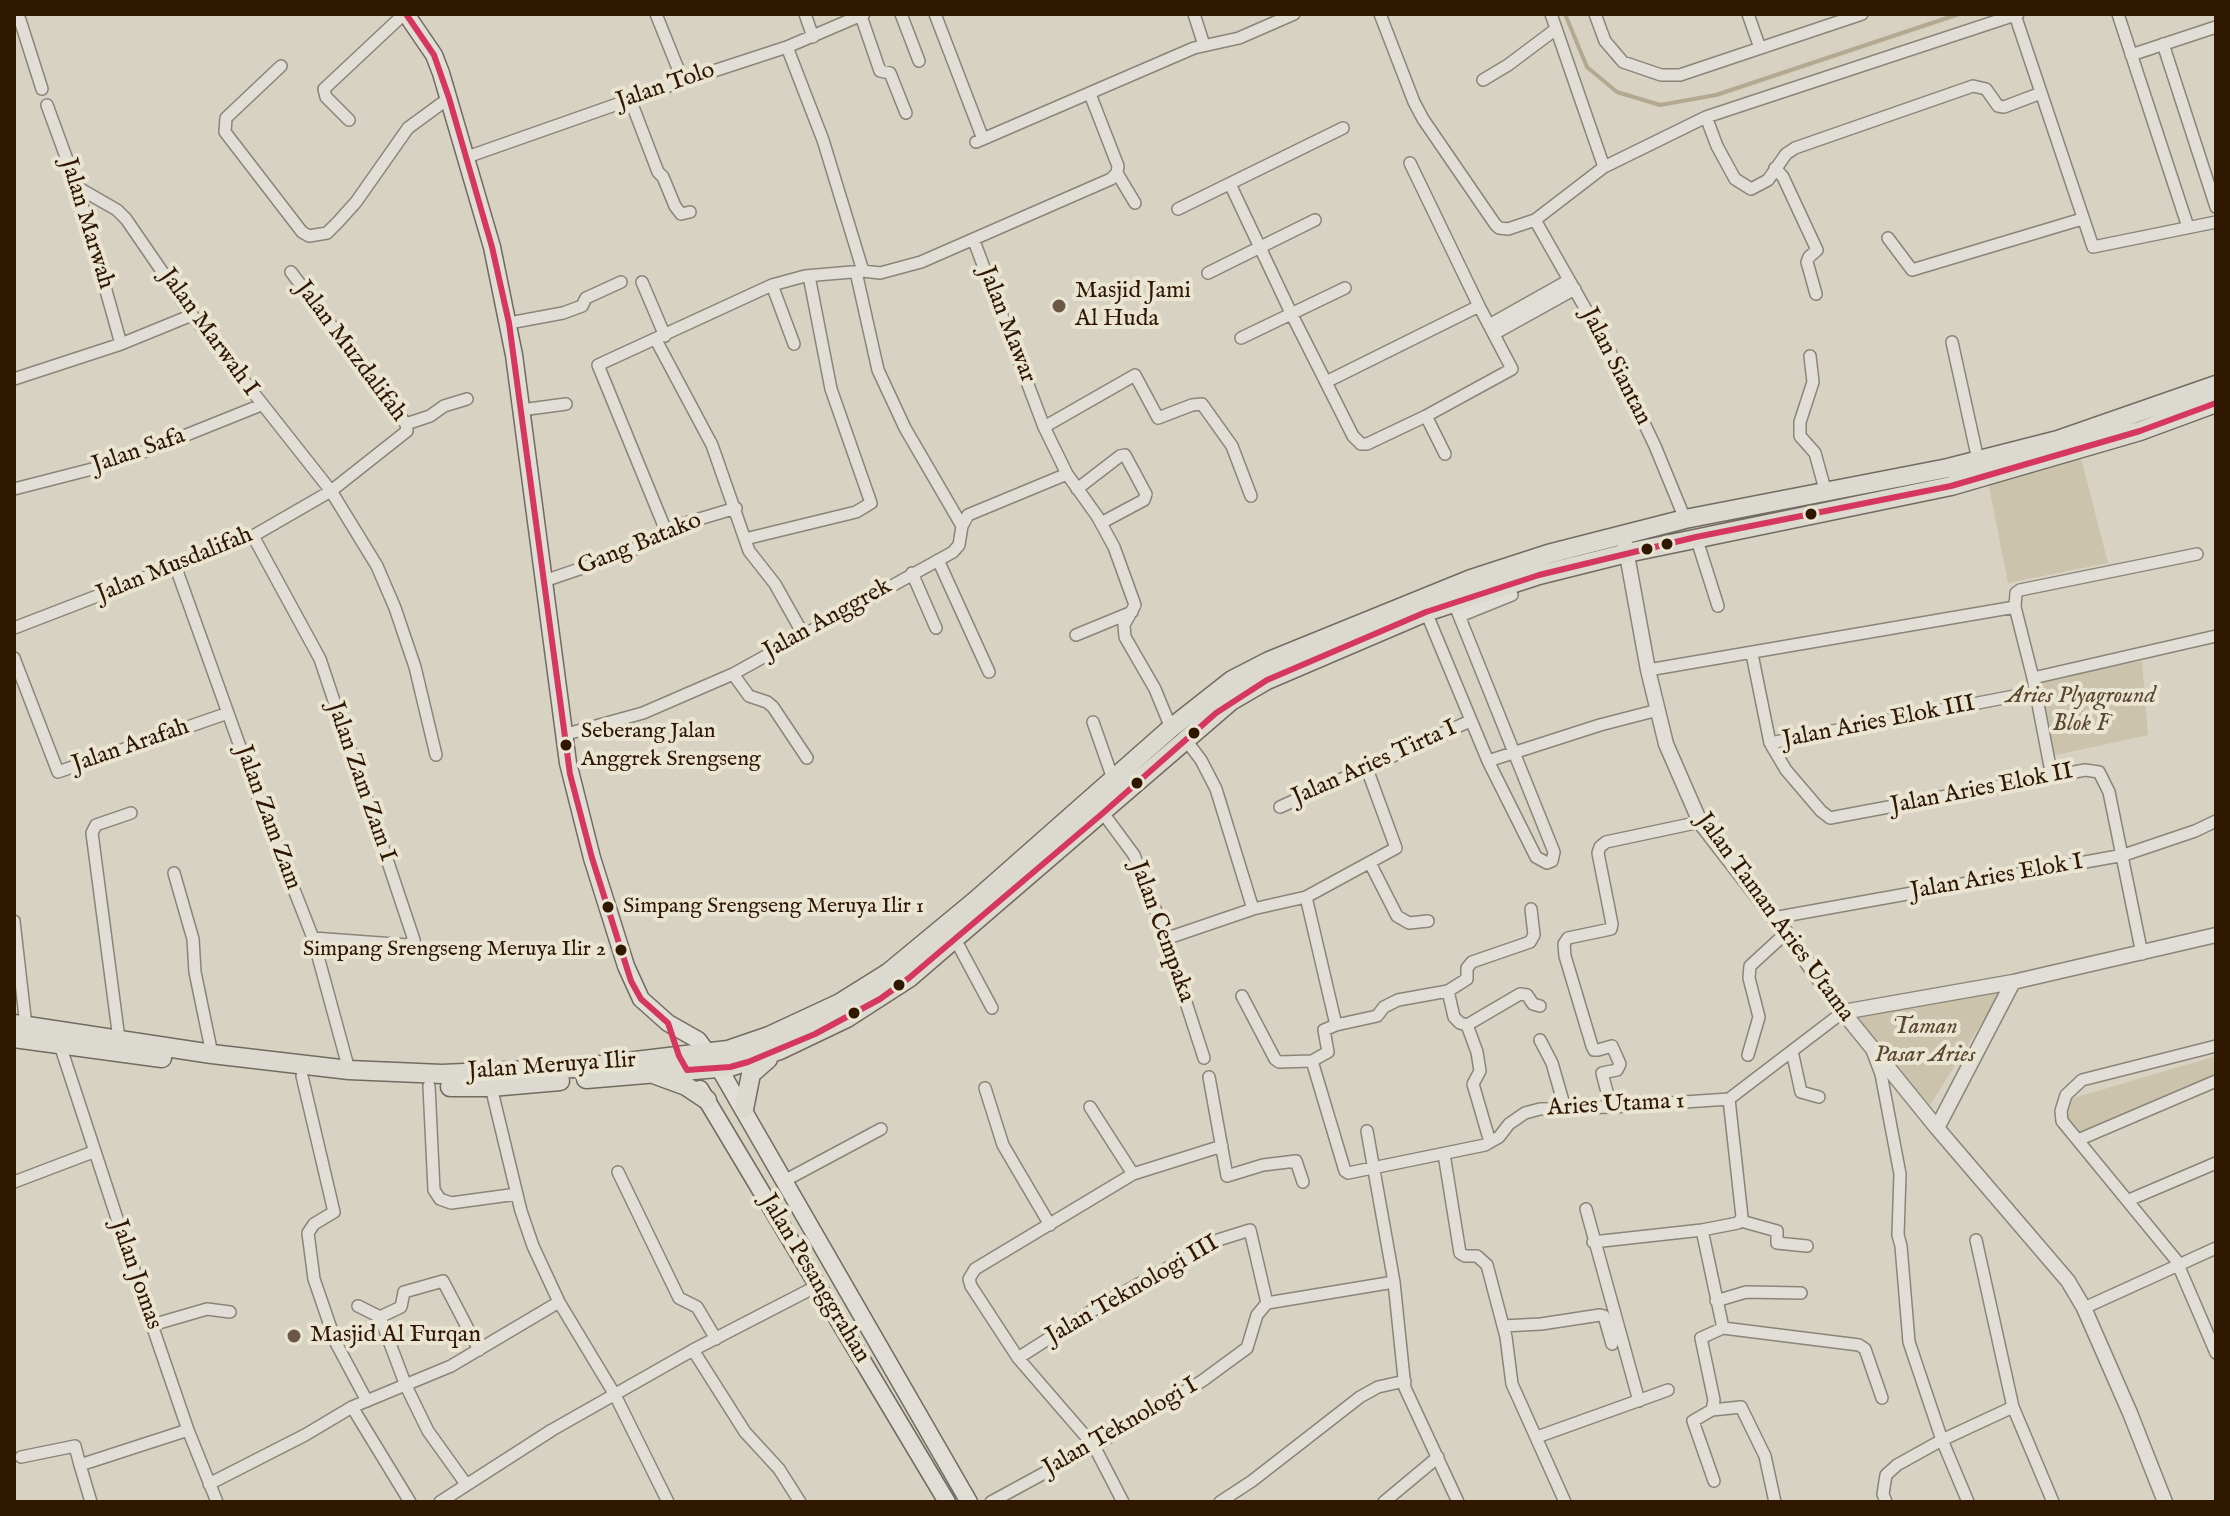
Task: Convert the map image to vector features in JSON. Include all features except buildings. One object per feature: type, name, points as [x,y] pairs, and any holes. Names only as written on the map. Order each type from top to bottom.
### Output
[{"type":"main road","points":[[405,14],[434,55],[449,98],[492,247],[509,323],[563,735],[585,831],[626,966],[641,999],[668,1023],[698,1040],[714,1060]]},
{"type":"main road","name":"Jalan Meruya Ilir","points":[[18,1029],[119,1039],[212,1054],[349,1070],[471,1074],[714,1060],[748,1062],[836,1024],[880,999],[1103,813],[1232,680],[1269,661],[1471,579],[1624,533],[1826,493],[1950,477],[1978,460],[2015,460],[2058,440],[2216,385]]},
{"type":"main road","name":"Jalan Meruya Ilir","points":[[714,1060],[728,1050],[769,1036],[840,1003],[888,973],[1113,779],[1178,733],[1254,686],[1426,612],[1457,610],[1539,575],[2140,431],[2216,403]]},
{"type":"main road","name":"Jalan Pesanggrahan","points":[[668,1023],[683,1063],[944,1501]]},
{"type":"main road","name":"Jalan Meruya Ilir","points":[[18,1029],[60,1045],[302,1076],[429,1086],[491,1087],[651,1073],[683,1063]]},
{"type":"main road","points":[[744,1109],[751,1074],[780,1050]]},
{"type":"main road","name":"Jalan Pesanggrahan","points":[[714,1060],[969,1502]]},
{"type":"main road","points":[[651,1073],[686,1086],[707,1100]]},
{"type":"main road","points":[[784,1230],[805,1219]]},
{"type":"street","points":[[349,120],[326,97],[324,89],[405,14]]},
{"type":"street","points":[[656,14],[683,81]]},
{"type":"street","points":[[805,14],[813,37]]},
{"type":"street","points":[[901,14],[919,61]]},
{"type":"street","points":[[935,14],[980,141],[1204,45],[1239,38],[1294,14]]},
{"type":"street","points":[[1194,14],[1204,45]]},
{"type":"street","points":[[1380,14],[1420,114],[1495,224],[1502,229],[1512,229],[1535,220],[1604,167],[1706,117],[2016,14],[2089,243],[2098,248],[2216,222]]},
{"type":"street","points":[[1551,14],[1604,167]]},
{"type":"street","points":[[1595,14],[1605,41],[1623,62],[1638,70],[1661,75],[1680,75],[1862,14]]},
{"type":"street","points":[[1748,14],[1760,48]]},
{"type":"street","points":[[2118,14],[2188,227]]},
{"type":"street","points":[[862,15],[880,71],[890,73],[906,113]]},
{"type":"street","name":"Jalan Tolo","points":[[467,157],[787,47],[862,15]]},
{"type":"street","points":[[14,19],[20,20],[42,89]]},
{"type":"street","points":[[2131,55],[2216,27]]},
{"type":"street","points":[[1483,80],[1556,29]]},
{"type":"street","points":[[2163,44],[2216,207]]},
{"type":"street","points":[[787,47],[823,140],[859,271],[878,370],[905,428],[962,526]]},
{"type":"street","points":[[281,66],[226,118],[225,132],[302,232],[309,236],[327,233],[356,202],[408,128],[449,98]]},
{"type":"street","points":[[1706,117],[1717,146],[1739,183],[1751,189],[1768,180],[1786,154],[1795,148],[1973,86],[1986,89],[1998,106],[2004,107],[2041,93]]},
{"type":"street","points":[[974,241],[1111,179],[1117,173],[1118,166],[1090,94]]},
{"type":"street","points":[[630,99],[658,172],[675,206],[681,214],[690,212]]},
{"type":"street","name":"Jalan Marwah","points":[[47,105],[77,187],[121,344]]},
{"type":"street","points":[[1178,209],[1343,128]]},
{"type":"street","points":[[1230,184],[1291,313],[1353,436],[1361,444],[1426,416],[1512,369],[1410,163]]},
{"type":"street","points":[[1775,168],[1789,188],[1817,250],[1807,262],[1816,294]]},
{"type":"street","points":[[1117,173],[1135,203]]},
{"type":"street","name":"Jalan Marwah I","points":[[77,187],[117,210],[126,219],[192,315],[331,491],[377,566],[395,608],[415,667],[436,755]]},
{"type":"street","points":[[1888,238],[1912,270],[2082,219]]},
{"type":"street","points":[[1208,273],[1315,220]]},
{"type":"street","name":"Jalan Siantan","points":[[1535,220],[1610,352],[1655,446],[1685,519]]},
{"type":"street","name":"Jalan Mawar","points":[[666,531],[635,449],[597,367],[772,285],[809,276],[893,271],[974,241],[1044,427],[1067,474],[1114,547],[1135,605],[1124,625],[1125,637],[1178,733],[1201,760],[1216,789],[1253,909]]},
{"type":"street","name":"Jalan Muzdalifah","points":[[291,272],[406,424],[407,431],[331,491]]},
{"type":"street","points":[[745,539],[856,512],[871,503],[831,389],[809,276]]},
{"type":"street","points":[[509,323],[563,313],[582,306],[586,298],[621,282]]},
{"type":"street","points":[[642,282],[660,338],[712,445],[749,551],[775,584],[803,634]]},
{"type":"street","points":[[1491,329],[1572,284]]},
{"type":"street","points":[[772,285],[794,344]]},
{"type":"street","points":[[1241,338],[1345,288]]},
{"type":"street","points":[[1326,382],[1479,306]]},
{"type":"street","points":[[14,379],[121,344],[192,315]]},
{"type":"street","points":[[1952,342],[1978,460]]},
{"type":"street","points":[[1810,356],[1813,382],[1800,422],[1800,436],[1815,453],[1826,493]]},
{"type":"street","points":[[1044,427],[1135,375],[1158,418],[1202,404],[1232,446],[1251,496]]},
{"type":"street","points":[[406,424],[467,399]]},
{"type":"street","points":[[521,410],[566,404]]},
{"type":"street","name":"Jalan Safa","points":[[14,489],[112,463],[191,435],[261,405]]},
{"type":"street","points":[[1426,416],[1445,454]]},
{"type":"street","points":[[1077,489],[1125,455],[1146,494],[1144,500],[1101,523]]},
{"type":"street","name":"Jalan Anggrek","points":[[563,735],[643,713],[733,674],[953,552],[959,545],[962,526],[968,515],[1067,474]]},
{"type":"street","name":"Jalan Musdalifah","points":[[14,628],[253,536],[331,491]]},
{"type":"street","name":"Gang Batako","points":[[544,581],[629,552],[666,531],[736,508]]},
{"type":"street","name":"Jalan Taman Aries Utama","points":[[1624,533],[1658,710],[1675,769],[1700,822],[1843,1012],[1937,1128],[2055,1265],[2084,1308],[2165,1502]]},
{"type":"street","name":"Jalan Zam Zam I","points":[[253,536],[320,659],[414,940],[408,945],[313,938]]},
{"type":"street","points":[[1696,537],[1718,606]]},
{"type":"street","points":[[2052,777],[2014,597],[2020,590],[2197,554]]},
{"type":"street","points":[[938,560],[989,672]]},
{"type":"street","name":"Jalan Zam Zam","points":[[176,568],[313,938],[349,1070]]},
{"type":"street","points":[[912,573],[936,628]]},
{"type":"street","points":[[1512,595],[1457,610],[1512,753]]},
{"type":"street","points":[[1648,670],[2015,607]]},
{"type":"street","points":[[1076,635],[1132,612]]},
{"type":"street","points":[[1426,612],[1488,761],[1658,710]]},
{"type":"street","points":[[2033,678],[2216,636]]},
{"type":"street","points":[[1752,654],[1770,743]]},
{"type":"street","name":"Jalan Arafah","points":[[14,658],[58,772],[228,713]]},
{"type":"street","points":[[733,674],[749,696],[773,707],[807,758]]},
{"type":"street","name":"Jalan Aries Elok III","points":[[1770,743],[2035,692]]},
{"type":"street","name":"Jalan Aries Tirta I","points":[[1280,807],[1470,721]]},
{"type":"street","points":[[1093,722],[1113,779]]},
{"type":"street","name":"Jalan Aries Elok II","points":[[1770,743],[1786,770],[1830,818],[2085,770],[2099,772],[2109,792],[2124,855]]},
{"type":"street","name":"Jalan Aries Tirta I","points":[[1488,761],[1536,857],[1547,863],[1552,861],[1554,852],[1512,753]]},
{"type":"street","points":[[1165,939],[1253,909],[1306,897],[1396,848],[1367,769]]},
{"type":"street","points":[[119,1039],[92,833],[96,825],[131,813]]},
{"type":"street","name":"Jalan Cempaka","points":[[1103,813],[1134,855],[1204,1058]]},
{"type":"street","name":"Jalan Aries Elok I","points":[[1773,918],[2124,855],[2216,821]]},
{"type":"street","points":[[1611,1107],[1602,1073],[1617,1070],[1620,1064],[1612,1046],[1594,1050],[1592,1046],[1564,944],[1568,938],[1611,929],[1598,853],[1600,847],[1606,842],[1700,822]]},
{"type":"street","points":[[2124,855],[2142,954]]},
{"type":"street","points":[[1370,863],[1397,916],[1403,922],[1428,921]]},
{"type":"street","points":[[174,873],[193,939],[195,972],[212,1054]]},
{"type":"street","points":[[1306,897],[1336,1025]]},
{"type":"street","points":[[1242,996],[1275,1059],[1279,1062],[1312,1061],[1328,1052],[1324,1030],[1377,1016],[1384,1007],[1398,1000],[1448,991],[1467,979],[1467,968],[1472,962],[1530,942],[1534,935],[1531,909]]},
{"type":"street","points":[[14,921],[18,1029]]},
{"type":"street","points":[[1748,1055],[1759,1017],[1749,978],[1750,966],[1786,933]]},
{"type":"street","points":[[1741,1221],[1729,1099],[1843,1012],[2013,982],[2216,935]]},
{"type":"street","points":[[955,939],[992,1008]]},
{"type":"street","points":[[1937,1128],[2013,982]]},
{"type":"street","points":[[1448,991],[1454,1017],[1467,1025],[1520,994],[1527,995],[1533,1004],[1540,1006]]},
{"type":"street","points":[[1467,1025],[1481,1065],[1473,1084],[1490,1142]]},
{"type":"street","points":[[1540,1040],[1552,1063],[1565,1108]]},
{"type":"street","name":"Jalan Jomas","points":[[60,1045],[93,1152],[188,1430],[217,1502]]},
{"type":"street","points":[[1870,1045],[1881,1074],[1900,1174],[1898,1235],[1909,1342],[1942,1440],[1968,1502]]},
{"type":"street","points":[[2215,1348],[2179,1264],[2062,1121],[2061,1111],[2066,1095],[2082,1080],[2216,1046]]},
{"type":"street","points":[[1792,1051],[1801,1092],[1819,1097]]},
{"type":"street","points":[[1312,1061],[1345,1171],[1375,1168]]},
{"type":"street","points":[[302,1076],[334,1212],[314,1224],[308,1233],[314,1279],[336,1343],[367,1401]]},
{"type":"street","points":[[1209,1077],[1227,1176],[1263,1165],[1296,1161],[1303,1182]]},
{"type":"street","points":[[2078,1140],[2216,1081]]},
{"type":"street","points":[[429,1086],[434,1190],[440,1199],[451,1203],[517,1194]]},
{"type":"street","points":[[491,1087],[533,1246],[559,1302],[615,1395],[668,1502]]},
{"type":"street","points":[[985,1088],[1003,1145],[1050,1225]]},
{"type":"street","name":"Aries Utama 1","points":[[1375,1168],[1490,1142],[1525,1113],[1540,1109],[1729,1099]]},
{"type":"street","points":[[1090,1107],[1133,1174]]},
{"type":"street","points":[[784,1181],[881,1129]]},
{"type":"street","points":[[1367,1131],[1394,1282],[1408,1396],[1458,1502]]},
{"type":"street","points":[[1123,1502],[1094,1446],[1018,1358],[970,1280],[975,1269],[1133,1174],[1222,1146]]},
{"type":"street","points":[[14,1182],[93,1152]]},
{"type":"street","points":[[1444,1154],[1460,1253],[1484,1259],[1503,1326],[1512,1384],[1565,1502]]},
{"type":"street","points":[[2129,1200],[2216,1163]]},
{"type":"street","points":[[618,1172],[679,1298],[697,1307],[716,1339]]},
{"type":"street","points":[[1586,1209],[1639,1401]]},
{"type":"street","points":[[1593,1242],[1702,1230],[1741,1221],[1777,1231],[1777,1243],[1807,1246]]},
{"type":"street","name":"Jalan Teknologi III","points":[[1018,1358],[1106,1302],[1204,1248],[1250,1230],[1267,1303]]},
{"type":"street","points":[[1702,1230],[1723,1328]]},
{"type":"street","points":[[1976,1240],[2013,1407],[2053,1502]]},
{"type":"street","points":[[2084,1308],[2216,1248]]},
{"type":"street","points":[[380,1317],[401,1307],[404,1292],[443,1281],[479,1350]]},
{"type":"street","points":[[1267,1303],[1394,1282]]},
{"type":"street","points":[[440,1502],[552,1430],[693,1350],[817,1286]]},
{"type":"street","points":[[1716,1301],[1746,1292],[1801,1293]]},
{"type":"street","points":[[209,1484],[352,1407],[406,1386],[479,1350],[559,1302]]},
{"type":"street","name":"Jalan Teknologi I","points":[[991,1502],[1094,1446],[1202,1381],[1247,1348],[1257,1315],[1267,1303]]},
{"type":"street","points":[[358,1306],[380,1317],[406,1386],[434,1440],[466,1484]]},
{"type":"street","points":[[152,1325],[207,1309],[230,1312]]},
{"type":"street","points":[[1503,1326],[1600,1315],[1604,1316],[1612,1344]]},
{"type":"street","points":[[1712,1410],[1714,1400],[1700,1341],[1703,1336],[1723,1328],[1859,1345],[1865,1349],[1882,1398]]},
{"type":"street","points":[[693,1350],[745,1432],[785,1476],[800,1502]]},
{"type":"street","points":[[1220,1502],[1360,1397],[1378,1387],[1405,1381]]},
{"type":"street","points":[[1537,1437],[1668,1390]]},
{"type":"street","points":[[352,1407],[410,1502]]},
{"type":"street","points":[[1714,1481],[1693,1421],[1712,1410],[1741,1407],[1765,1456],[1775,1502]]},
{"type":"street","points":[[1886,1502],[1883,1494],[1886,1475],[1897,1465],[2013,1407]]},
{"type":"street","points":[[80,1465],[188,1430]]},
{"type":"street","points":[[21,1457],[75,1446],[91,1502]]},
{"type":"street","points":[[1384,1502],[1438,1457]]},
{"type":"green space","points":[[2080,454],[2108,563],[2008,583],[1987,477]]},
{"type":"green space","name":"Aries Plyaground Blok F","points":[[2142,661],[2148,735],[2047,757],[2033,681]]},
{"type":"green space","name":"Taman Pasar Aries","points":[[2002,991],[1930,1105],[1854,1016]]},
{"type":"green space","points":[[2216,1056],[2216,1076],[2077,1136],[2058,1115],[2067,1100]]},
{"type":"waterway","points":[[1565,14],[1587,67],[1617,92],[1660,105],[1716,95],[1959,14]]},
{"type":"transit line","points":[[406,14],[434,55],[449,98],[492,247],[509,323],[570,774],[592,858],[631,981],[641,999],[668,1023],[687,1070],[730,1067],[748,1062],[815,1034],[880,999],[909,978],[1103,813],[1216,713],[1267,680],[1426,612],[1539,575],[1696,537],[1951,486],[2140,431],[2216,403]]},
{"type":"place","name":"Masjid Jami Al Huda","points":[[1059,306]]},
{"type":"place","name":"Seberang Jalan Anggrek Srengseng","points":[[566,745]]},
{"type":"place","name":"Simpang Srengseng Meruya Ilir 1","points":[[608,907]]},
{"type":"place","name":"Simpang Srengseng Meruya Ilir 2","points":[[621,950]]},
{"type":"place","name":"Masjid Al Furqan","points":[[294,1336]]}]
